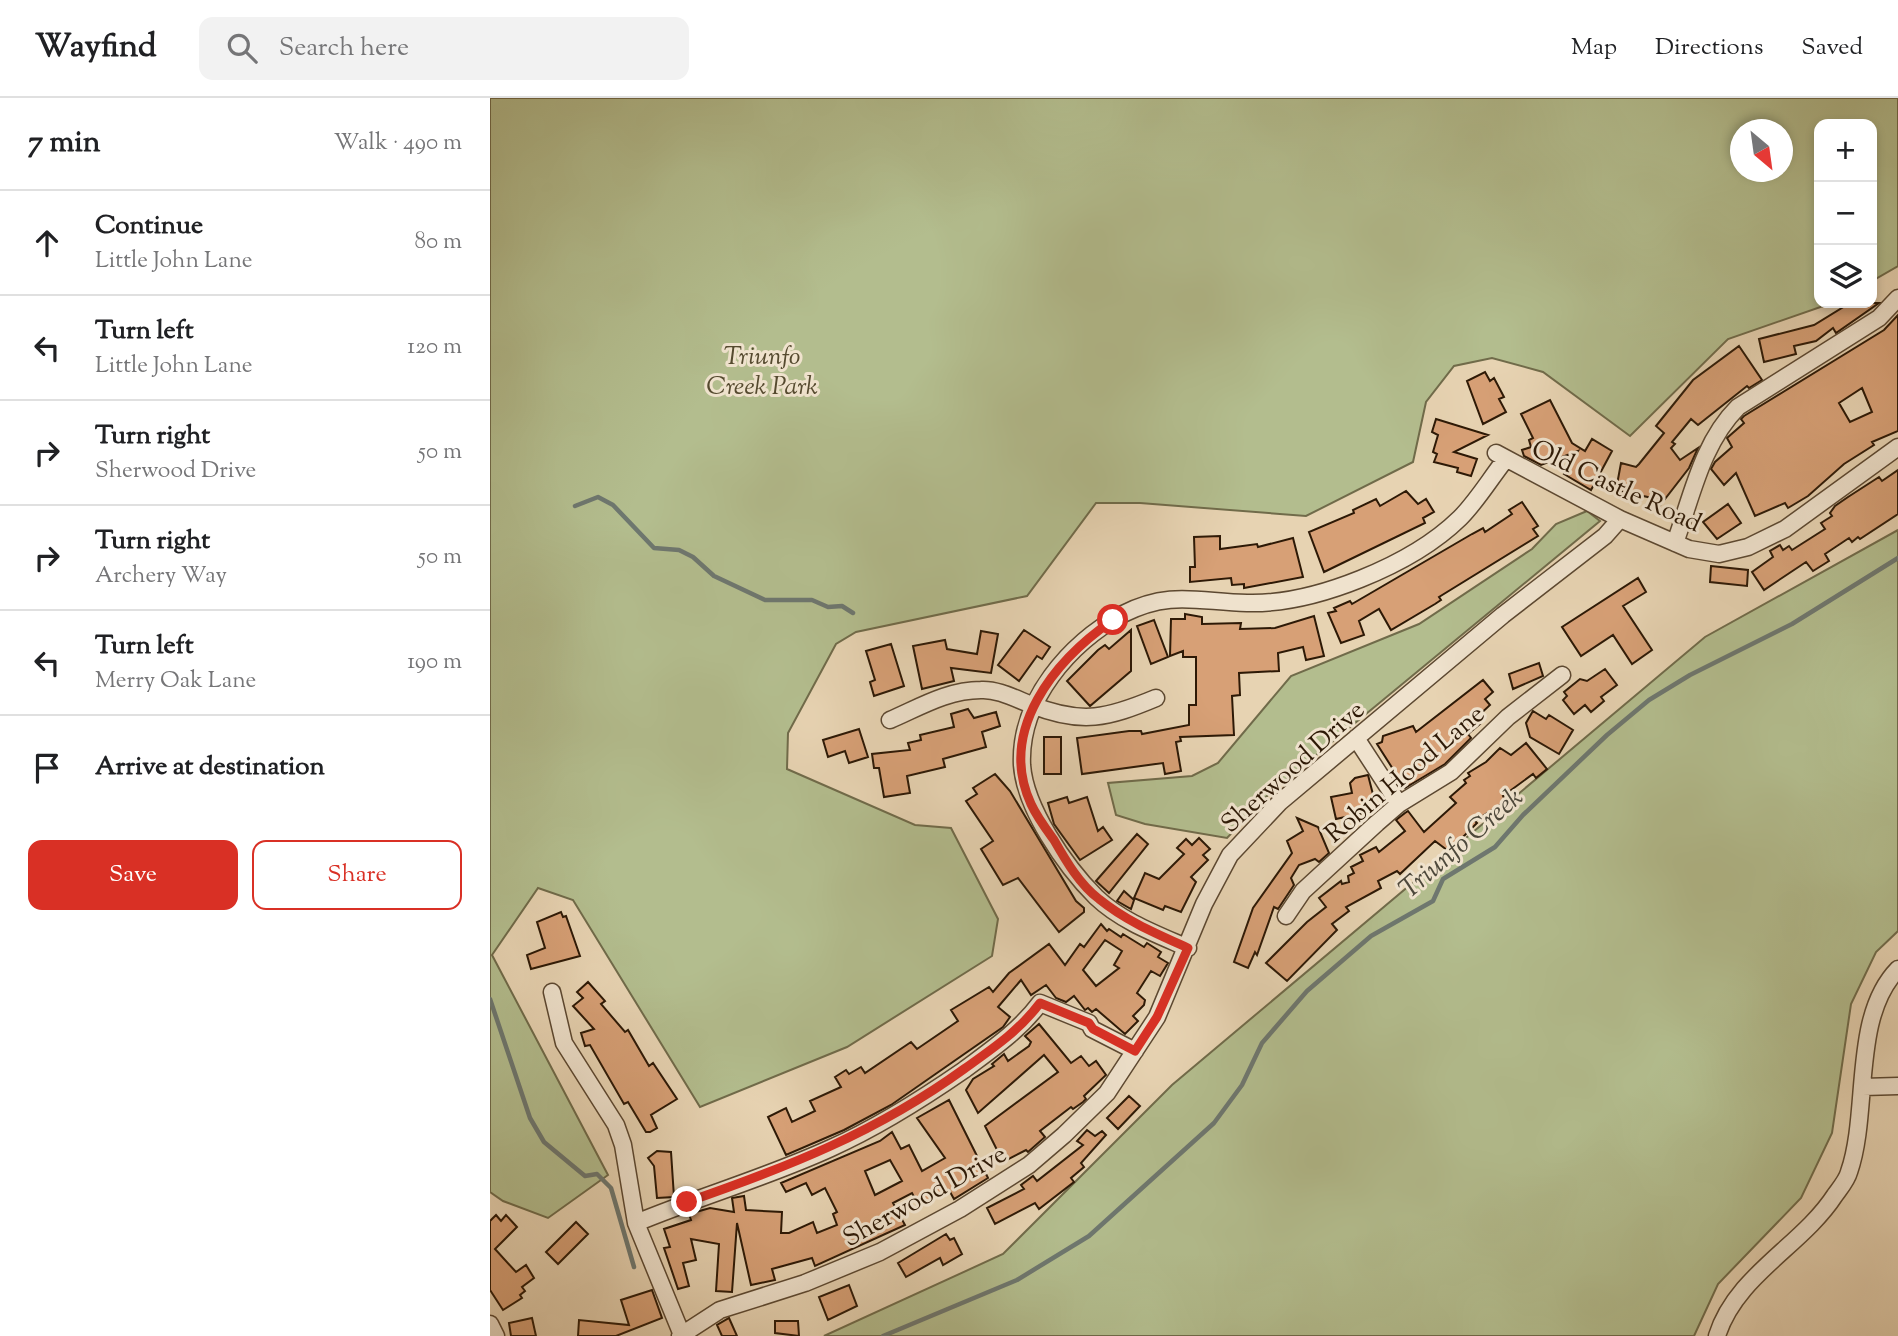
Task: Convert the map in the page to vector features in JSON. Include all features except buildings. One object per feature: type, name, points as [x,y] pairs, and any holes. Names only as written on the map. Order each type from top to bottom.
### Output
[{"type":"street","points":[[1675,543],[1709,447],[1727,419],[1738,407],[1879,318],[1898,298]]},
{"type":"street","name":"Old Castle Road","points":[[1034,706],[1048,680],[1074,649],[1125,614],[1166,598],[1247,603],[1291,601],[1326,592],[1371,573],[1449,528],[1474,502],[1500,456],[1620,519],[1675,543],[1719,554],[1748,547],[1803,517],[1898,447]]},
{"type":"street","name":"Sherwood Drive","points":[[681,1335],[720,1310],[805,1283],[867,1257],[960,1209],[1029,1165],[1065,1135],[1107,1093],[1157,1017],[1188,948],[1204,904],[1230,855],[1280,802],[1503,615],[1605,536],[1620,519]]},
{"type":"street","name":"Robin Hood Lane","points":[[1286,916],[1303,891],[1399,804],[1451,772],[1508,717],[1562,675]]},
{"type":"street","points":[[890,720],[956,692],[985,689],[1034,706],[1086,719],[1121,712],[1156,698]]},
{"type":"street","points":[[1034,706],[1025,732],[1023,765],[1028,790],[1031,803],[1067,863],[1097,898],[1123,916],[1188,948]]},
{"type":"street","points":[[1356,738],[1399,804]]},
{"type":"street","points":[[1717,1336],[1721,1324],[1745,1287],[1822,1215],[1849,1173],[1871,1017],[1898,969]]},
{"type":"street","points":[[552,992],[564,1044],[620,1135],[636,1223],[681,1335]]},
{"type":"street","points":[[636,1223],[830,1149],[868,1130],[931,1093],[1003,1041],[1043,1005],[1054,1006],[1089,1023],[1093,1029],[1135,1051]]},
{"type":"street","points":[[1863,1087],[1898,1086]]},
{"type":"street","points":[[490,1324],[496,1336]]},
{"type":"green space","name":"Triunfo Creek Park","points":[[490,98],[1898,98],[1898,266],[1877,278],[1877,119],[1814,119],[1814,308],[1818,308],[1728,339],[1630,436],[1543,372],[1492,358],[1454,366],[1426,402],[1413,462],[1306,516],[1140,503],[1096,503],[1027,596],[856,632],[836,644],[788,733],[787,769],[915,825],[951,828],[998,919],[992,956],[847,1047],[700,1107],[573,900],[538,888],[492,955],[608,1175],[548,1218],[503,1201],[490,1192]]},
{"type":"green space","points":[[1587,511],[1600,521],[1269,794],[1227,838],[1145,824],[1116,815],[1108,783],[1192,776],[1218,763],[1291,676],[1419,624],[1532,549],[1556,524]]},
{"type":"green space","points":[[1898,530],[1898,931],[1876,952],[1851,1004],[1832,1133],[1801,1198],[1718,1284],[1694,1336],[824,1336],[1003,1254],[1172,1085],[1705,637]]},
{"type":"waterway","points":[[575,506],[598,497],[613,505],[654,548],[679,550],[693,557],[714,576],[765,600],[812,600],[828,607],[842,606],[853,613]]},
{"type":"waterway","name":"Triunfo Creek","points":[[883,1336],[1017,1280],[1089,1236],[1214,1123],[1242,1085],[1262,1043],[1307,991],[1371,936],[1433,901],[1443,879],[1495,847],[1523,815],[1607,735],[1649,700],[1690,675],[1792,624],[1898,558]]},
{"type":"waterway","points":[[490,999],[530,1118],[544,1142],[585,1176],[597,1174],[611,1188],[634,1267]]},
{"type":"route","points":[[687,1202],[830,1149],[868,1130],[931,1093],[1003,1041],[1027,1021],[1040,1003],[1054,1006],[1089,1023],[1093,1029],[1135,1051],[1157,1017],[1188,948],[1131,922],[1097,898],[1067,863],[1031,803],[1023,765],[1025,732],[1034,706],[1048,680],[1074,649],[1113,620]]}]
